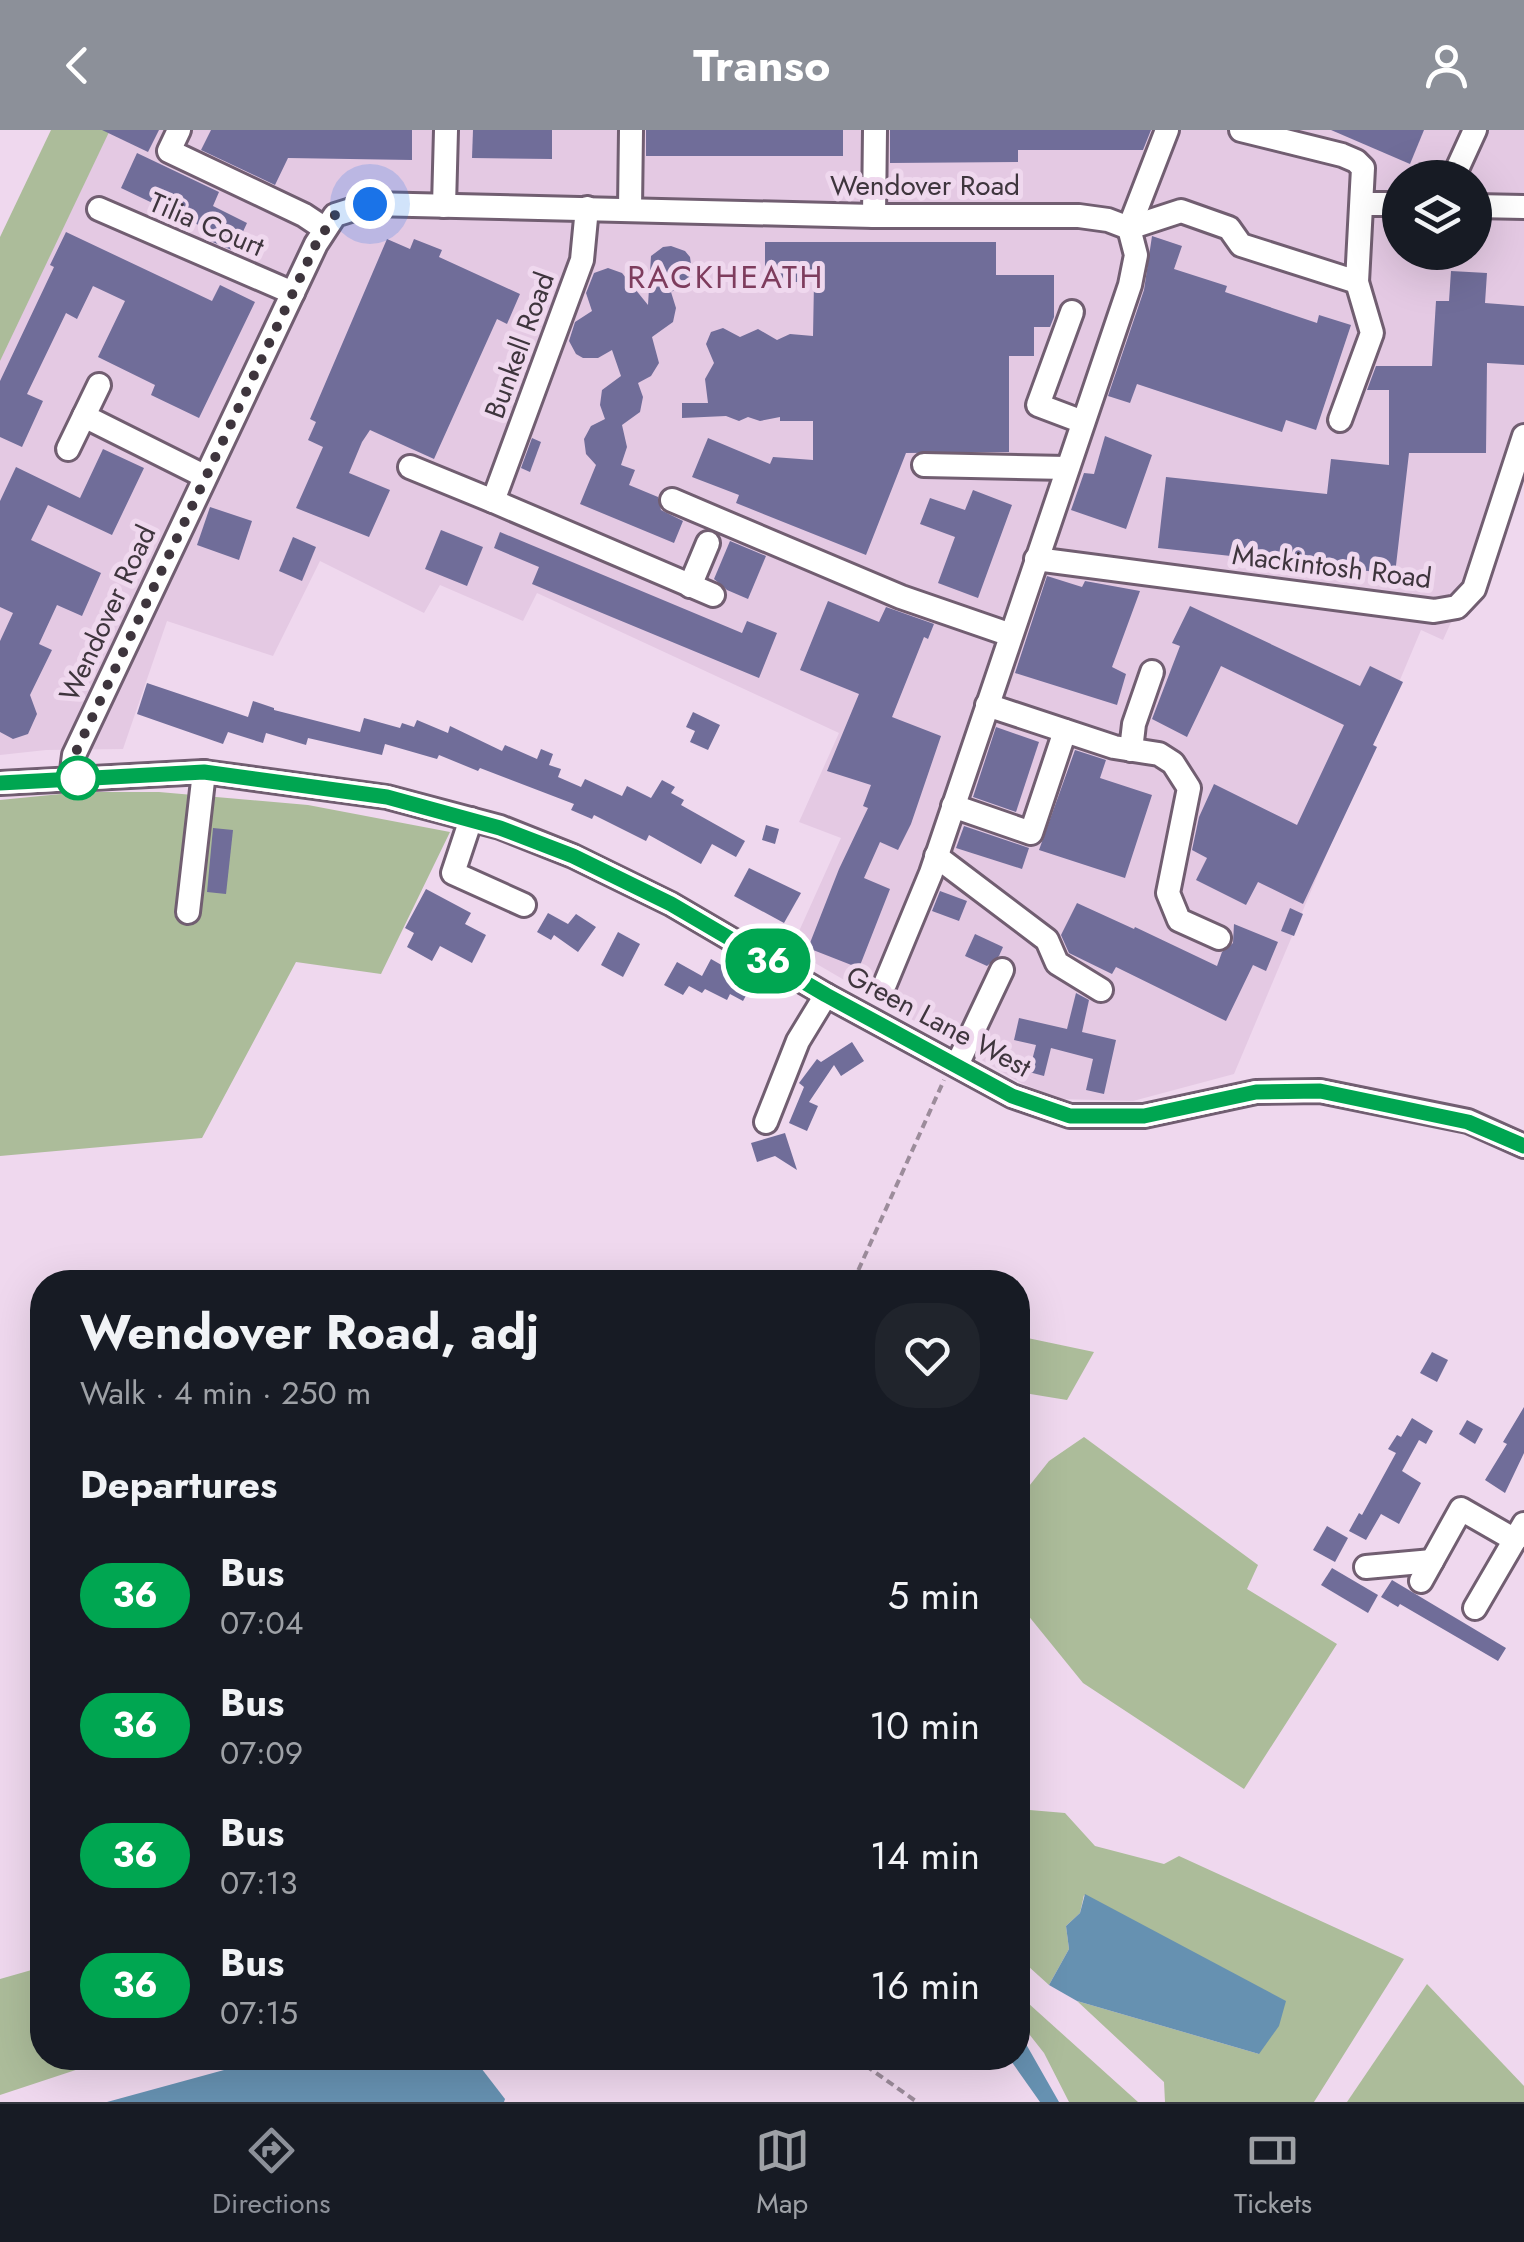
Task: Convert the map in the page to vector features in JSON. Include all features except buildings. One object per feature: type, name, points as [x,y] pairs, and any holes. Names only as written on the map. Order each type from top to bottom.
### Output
[{"type":"street","points":[[179,130],[169,151],[304,214],[325,228]]},
{"type":"street","points":[[444,206],[446,130]]},
{"type":"street","points":[[630,209],[632,130]]},
{"type":"street","points":[[874,216],[875,130]]},
{"type":"street","points":[[886,984],[934,864],[1130,285],[1136,255],[1129,228],[1167,130]]},
{"type":"street","points":[[1241,130],[1356,160],[1363,168],[1357,282],[1372,334],[1340,420]]},
{"type":"street","points":[[1462,160],[1475,130]]},
{"type":"street","name":"Wendover Road","points":[[71,778],[74,756],[204,476],[325,228],[335,215],[370,204],[874,216],[1079,216],[1129,228]]},
{"type":"street","points":[[1363,204],[1382,204]]},
{"type":"street","points":[[1492,206],[1524,207]]},
{"type":"street","name":"Bunkell Road","points":[[493,501],[582,260],[587,208]]},
{"type":"street","name":"Tilia Court","points":[[98,209],[293,294]]},
{"type":"street","points":[[1129,228],[1181,211],[1229,228],[1240,246],[1357,282]]},
{"type":"street","points":[[1072,312],[1038,406],[1083,422]]},
{"type":"street","points":[[68,449],[98,385]]},
{"type":"street","points":[[84,416],[204,476]]},
{"type":"street","name":"Mackintosh Road","points":[[1036,559],[1434,611],[1457,608],[1474,588],[1521,446]]},
{"type":"street","points":[[924,465],[1067,468]]},
{"type":"street","points":[[410,466],[713,596]]},
{"type":"street","points":[[672,500],[901,597],[1011,635]]},
{"type":"street","points":[[690,586],[708,543]]},
{"type":"street","points":[[1131,750],[1134,724],[1152,672]]},
{"type":"street","points":[[987,705],[1131,750],[1160,754],[1173,764],[1188,788],[1168,893],[1179,920],[1219,938]]},
{"type":"street","points":[[953,806],[1031,832],[1054,727]]},
{"type":"street","points":[[188,912],[204,772]]},
{"type":"street","name":"Green Lane West","points":[[0,782],[204,772],[387,797],[471,819],[573,856],[671,904],[826,995],[1012,1096],[1070,1116],[1144,1116],[1256,1092],[1320,1091],[1468,1122],[1524,1146]]},
{"type":"street","points":[[471,819],[452,873],[524,905]]},
{"type":"street","points":[[934,864],[1047,940],[1057,963],[1101,990]]},
{"type":"street","points":[[954,1064],[1002,970]]},
{"type":"street","points":[[776,1112],[798,1042],[826,995]]},
{"type":"street","points":[[1440,1496],[1461,1509],[1519,1532],[1475,1608]]},
{"type":"street","points":[[1366,1567],[1427,1571],[1461,1509]]},
{"type":"path","points":[[859,1270],[954,1064]]},
{"type":"path","points":[[872,2070],[917,2102]]},
{"type":"shaded area","points":[[70,130],[1524,130],[1524,461],[1443,640],[1421,630],[1234,1074],[1133,1101],[1060,1099],[1021,1083],[791,949],[841,838],[799,822],[839,733],[537,593],[523,621],[440,585],[424,613],[320,561],[273,656],[167,621],[123,749],[0,755],[0,273]]},
{"type":"green space","points":[[51,130],[110,130],[0,361],[0,237]]},
{"type":"green space","points":[[81,792],[159,792],[308,805],[450,832],[381,974],[296,962],[202,1138],[0,1156],[0,800]]},
{"type":"green space","points":[[1030,1339],[1094,1352],[1067,1400],[1030,1394]]},
{"type":"green space","points":[[1084,1437],[1258,1565],[1247,1589],[1337,1644],[1244,1789],[1083,1683],[1030,1618],[1030,1485],[1049,1461]]},
{"type":"green space","points":[[1030,1810],[1065,1813],[1095,1846],[1164,1864],[1179,1856],[1404,1959],[1314,2102],[1165,2102],[1164,2082],[1077,2001],[1259,2054],[1084,1895],[1080,1913],[1066,1926],[1069,1949],[1049,1985],[1030,1968]]},
{"type":"green space","points":[[30,1970],[30,2070],[76,2070],[0,2095],[0,1979]]},
{"type":"green space","points":[[1427,1984],[1524,2086],[1524,2102],[1347,2102]]},
{"type":"green space","points":[[1030,2005],[1138,2102],[1069,2102],[1044,2053],[1030,2035]]},
{"type":"water","points":[[1085,1894],[1286,2001],[1279,2026],[1259,2054],[1077,2001],[1049,1985],[1069,1949],[1066,1926],[1080,1913]]},
{"type":"water","points":[[1030,2051],[1059,2102],[1040,2102],[1017,2070],[1030,2070]]},
{"type":"water","points":[[224,2070],[483,2070],[505,2099],[504,2102],[107,2102]]},
{"type":"bus line","name":"36","points":[[0,783],[204,772],[387,797],[500,828],[573,856],[671,904],[826,995],[1012,1096],[1070,1116],[1144,1116],[1256,1092],[1320,1091],[1468,1122],[1524,1146]]},
{"type":"district","name":"RACKHEATH","points":[[726,277]]},
{"type":"route","points":[[78,778],[71,778],[74,756],[316,244],[335,215],[370,204]]}]
